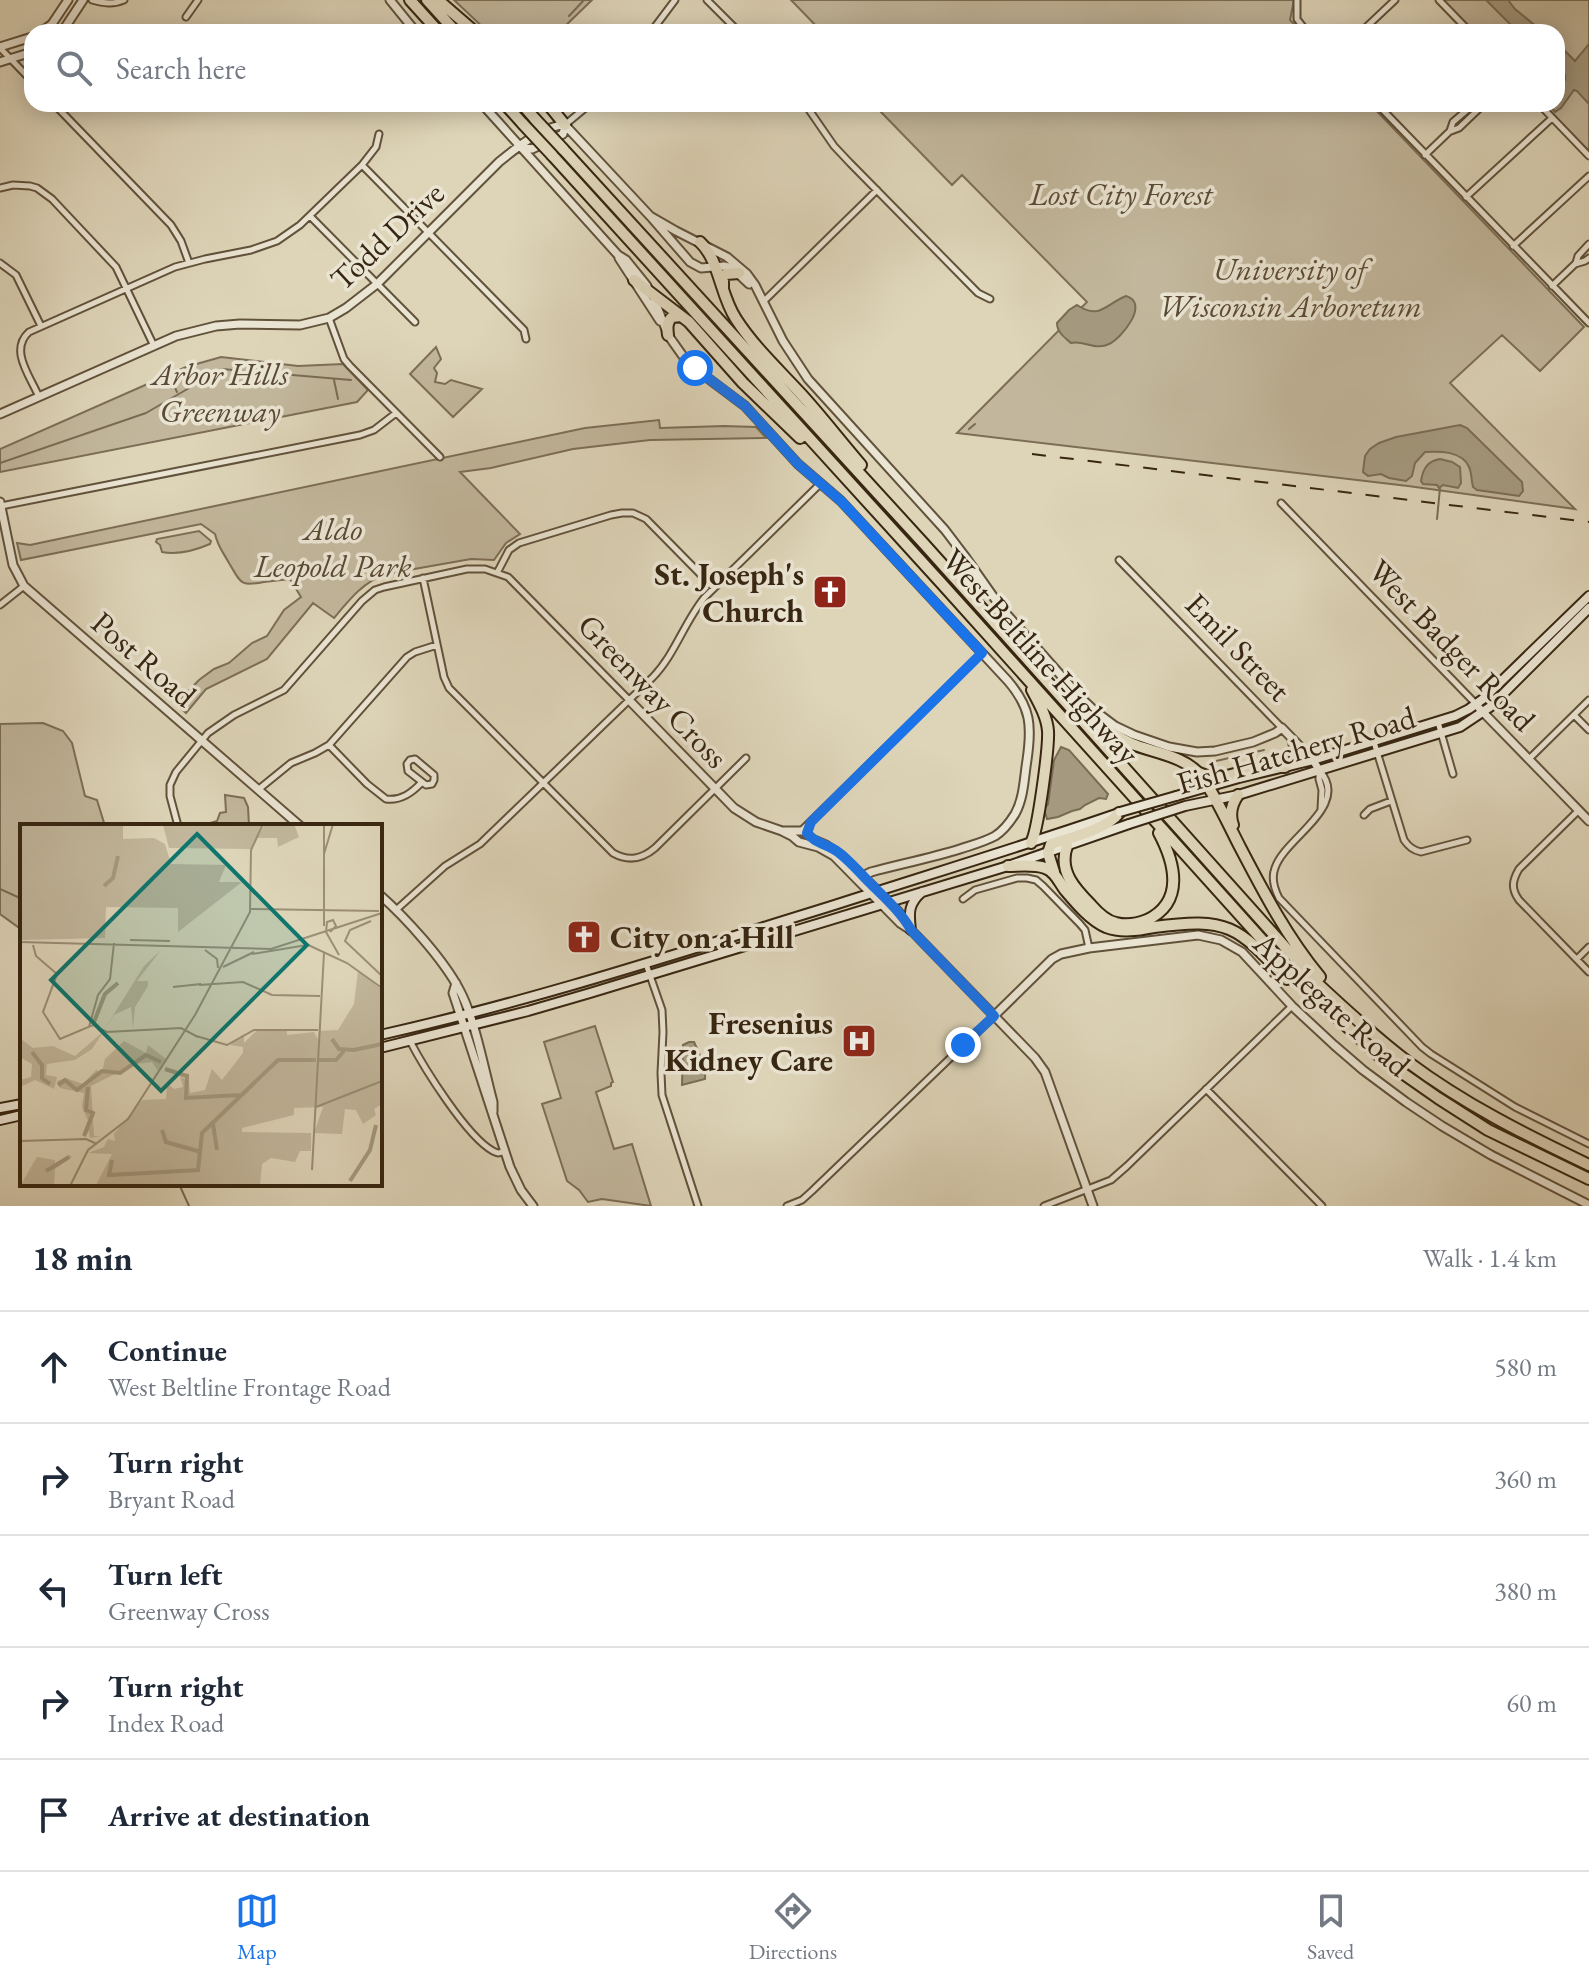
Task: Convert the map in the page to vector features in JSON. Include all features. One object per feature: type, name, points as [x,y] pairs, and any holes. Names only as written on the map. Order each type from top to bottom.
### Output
[{"type":"highway","points":[[410,0],[432,24]]},
{"type":"highway","points":[[427,0],[449,24]]},
{"type":"highway","points":[[438,0],[466,24]]},
{"type":"highway","name":"West Beltline Highway","points":[[512,112],[1309,992],[1385,1061],[1417,1084],[1488,1130],[1589,1179]]},
{"type":"highway","name":"West Beltline Highway","points":[[529,112],[925,545],[1319,985],[1370,1032],[1410,1063],[1481,1110],[1589,1165]]},
{"type":"highway","points":[[554,112],[565,125]]},
{"type":"highway","points":[[700,242],[710,253],[723,294],[743,329],[818,414],[925,545]]},
{"type":"highway","points":[[723,294],[723,277],[730,272],[739,273]]},
{"type":"highway","points":[[634,280],[696,330],[743,383],[874,509]]},
{"type":"highway","points":[[668,335],[668,321],[681,316]]},
{"type":"highway","points":[[1029,661],[1102,727],[1125,740],[1180,760],[1206,776],[1217,778],[1264,767],[1287,767]]},
{"type":"highway","points":[[1025,676],[1044,712],[1048,729],[1035,833],[1031,843]]},
{"type":"highway","points":[[1193,768],[1215,800],[1293,942],[1370,1032]]},
{"type":"highway","points":[[1238,795],[1231,808],[1231,819],[1251,868]]},
{"type":"highway","points":[[1119,812],[1114,819],[1087,832],[1051,844],[1048,853],[1055,875],[1065,890],[1093,919],[1115,930],[1201,922],[1233,929],[1251,942],[1325,1015],[1385,1061]]},
{"type":"highway","points":[[1067,846],[1064,855],[1067,875],[1102,916],[1117,924],[1143,922],[1162,908],[1174,884],[1170,856],[1151,817]]},
{"type":"highway","points":[[1008,866],[1046,868],[1055,875]]},
{"type":"highway","points":[[1488,1130],[1589,1187]]},
{"type":"main road","name":"Fish Hatchery Road","points":[[382,1035],[464,1016],[579,983],[1031,843],[1119,812],[1313,760],[1455,716],[1476,704],[1589,596]]},
{"type":"main road","name":"Fish Hatchery Road","points":[[382,1047],[569,999],[1008,866],[1185,806],[1238,795],[1460,727],[1490,707],[1589,608]]},
{"type":"main road","points":[[911,930],[909,909],[915,899],[927,890]]},
{"type":"main road","points":[[769,937],[769,932],[780,922]]},
{"type":"main road","points":[[749,943],[760,934],[759,928]]},
{"type":"main road","points":[[569,999],[579,983]]},
{"type":"main road","points":[[0,1108],[20,1104]]},
{"type":"main road","points":[[0,1120],[20,1115]]},
{"type":"street","points":[[52,24],[68,0]]},
{"type":"street","points":[[67,24],[83,0]]},
{"type":"street","points":[[92,0],[104,3],[124,0]]},
{"type":"street","points":[[186,17],[198,0]]},
{"type":"street","points":[[382,0],[397,10]]},
{"type":"street","points":[[390,0],[409,24]]},
{"type":"street","points":[[657,24],[675,0]]},
{"type":"street","points":[[707,0],[731,24]]},
{"type":"street","points":[[1297,0],[1297,19],[1301,24]]},
{"type":"street","points":[[1370,24],[1395,0]]},
{"type":"street","points":[[1439,0],[1462,24]]},
{"type":"street","points":[[24,40],[0,48],[24,73]]},
{"type":"street","points":[[0,62],[24,55]]},
{"type":"street","points":[[62,112],[171,225],[189,263]]},
{"type":"street","points":[[489,112],[634,269],[651,294],[668,335],[680,353],[745,406],[798,464],[846,507],[1017,692],[1027,710],[1030,737],[1023,788],[1016,813],[999,833],[981,842],[863,876]]},
{"type":"street","name":"Todd Drive","points":[[0,414],[176,336],[216,326],[300,325],[329,318],[377,284],[499,162],[521,147],[532,149],[563,134],[565,125],[580,112]]},
{"type":"street","points":[[811,112],[834,146],[978,293],[990,299]]},
{"type":"street","points":[[1384,112],[1589,323]]},
{"type":"street","points":[[1450,131],[1453,122],[1465,112]]},
{"type":"street","points":[[1425,155],[1476,112]]},
{"type":"street","points":[[1546,112],[1589,156]]},
{"type":"street","points":[[1466,197],[1552,118]]},
{"type":"street","points":[[565,125],[690,262],[701,268],[732,268],[764,301]]},
{"type":"street","points":[[39,397],[19,353],[23,338],[29,332],[189,263],[264,246],[288,234],[362,165],[376,147],[379,134]]},
{"type":"street","points":[[362,165],[524,330],[526,339]]},
{"type":"street","points":[[1513,246],[1589,176]]},
{"type":"street","points":[[0,188],[30,186],[45,193],[109,258],[154,346]]},
{"type":"street","points":[[764,301],[877,190]]},
{"type":"street","points":[[310,216],[415,322]]},
{"type":"street","points":[[650,216],[738,265],[755,285],[783,341],[808,379],[945,530],[1002,609],[1081,698],[1102,717],[1126,732],[1185,751],[1207,752],[1243,745],[1282,728]]},
{"type":"street","points":[[1552,286],[1575,264],[1589,244]]},
{"type":"street","points":[[618,255],[662,322]]},
{"type":"street","points":[[1575,264],[1589,258]]},
{"type":"street","points":[[0,263],[16,275],[41,326]]},
{"type":"street","points":[[329,318],[344,359],[440,457]]},
{"type":"street","points":[[0,504],[360,435],[374,430],[396,413]]},
{"type":"street","points":[[396,910],[445,866],[480,844],[665,664],[692,614],[714,588],[820,484]]},
{"type":"street","name":"West Badger Road","points":[[1281,503],[1589,821]]},
{"type":"street","name":"Post Road","points":[[0,504],[13,565],[24,586],[298,824]]},
{"type":"street","points":[[177,824],[170,785],[176,772],[208,733],[234,715],[284,690],[375,590],[467,569],[497,573],[509,550],[519,543],[627,512],[646,519],[714,588]]},
{"type":"street","name":"Emil Street","points":[[1119,560],[1313,760],[1319,770]]},
{"type":"street","name":"Greenway Cross","points":[[497,573],[516,584],[746,817],[768,828],[787,830],[836,850],[863,876],[874,892]]},
{"type":"street","points":[[423,578],[449,688],[620,857],[633,859],[645,856],[746,758]]},
{"type":"street","points":[[0,605],[24,586]]},
{"type":"street","points":[[259,789],[291,763],[329,745],[407,657],[437,645]]},
{"type":"street","points":[[803,836],[811,822],[982,653]]},
{"type":"street","points":[[1529,759],[1589,700]]},
{"type":"street","points":[[1574,715],[1589,730]]},
{"type":"street","points":[[1438,722],[1453,774]]},
{"type":"street","points":[[1287,767],[1295,755],[1291,737]]},
{"type":"street","points":[[1374,742],[1404,840],[1413,850],[1431,851],[1467,840]]},
{"type":"street","points":[[329,745],[386,799],[402,798],[422,782]]},
{"type":"street","points":[[415,759],[434,775],[432,784],[422,782],[407,768],[410,760],[415,759]]},
{"type":"street","points":[[1319,770],[1325,777],[1326,802],[1276,864],[1273,884],[1283,904],[1431,1054],[1515,1107],[1589,1144]]},
{"type":"street","points":[[1364,815],[1370,809],[1391,801]]},
{"type":"street","points":[[1579,810],[1519,869],[1512,886],[1519,900],[1589,972]]},
{"type":"street","name":"Greenway Cross","points":[[803,836],[834,856],[904,918],[911,930],[1035,1058],[1045,1072],[1093,1206]]},
{"type":"street","points":[[963,899],[975,890],[1017,878],[1036,880],[1085,930],[1089,948]]},
{"type":"street","points":[[382,897],[449,971],[461,991],[464,1016],[505,1151],[516,1180],[533,1206]]},
{"type":"street","name":"Applegate Road","points":[[994,1016],[1052,959],[1061,954],[1174,936],[1211,937],[1242,952],[1292,1006],[1363,1070],[1416,1109],[1491,1155],[1589,1205]]},
{"type":"street","points":[[1577,959],[1589,947]]},
{"type":"street","points":[[646,963],[663,1019],[662,1095],[698,1206]]},
{"type":"street","points":[[1044,1206],[1111,1180],[1292,1006]]},
{"type":"street","points":[[787,1206],[802,1200],[812,1191],[994,1016]]},
{"type":"street","points":[[410,1040],[470,1130],[493,1151],[505,1151]]},
{"type":"street","points":[[1206,1089],[1322,1206]]},
{"type":"green space","points":[[454,0],[592,0],[567,24],[480,24]]},
{"type":"green space","points":[[791,0],[1294,0],[1290,20],[1294,24],[814,24]]},
{"type":"green space","points":[[1443,0],[1589,0],[1589,153],[1550,112],[1565,112],[1565,24],[1466,24]]},
{"type":"green space","name":"University of Wisconsin Arboretum","points":[[881,112],[1378,112],[1584,327],[1540,371],[1502,335],[1450,383],[1575,509],[1408,486],[957,433],[1087,302],[962,175],[952,185]]},
{"type":"green space","points":[[436,347],[441,359],[434,368],[437,373],[435,382],[445,384],[451,380],[482,389],[453,417],[410,374]]},
{"type":"green space","name":"Arbor Hills Greenway","points":[[221,357],[298,366],[343,364],[368,390],[357,402],[0,472],[0,449],[186,367]]},
{"type":"green space","name":"Aldo Leopold Park","points":[[659,420],[660,428],[756,427],[766,438],[650,440],[573,449],[460,472],[520,534],[506,543],[494,560],[471,559],[386,574],[363,587],[334,618],[313,603],[267,659],[206,689],[186,713],[176,704],[199,680],[267,636],[284,610],[301,597],[290,579],[250,584],[242,582],[215,534],[201,524],[21,560],[17,543],[30,545],[585,428]]},
{"type":"green space","points":[[199,531],[211,541],[210,544],[168,553],[162,552],[156,542],[157,539]]},
{"type":"green space","points":[[43,723],[63,731],[72,743],[85,796],[97,800],[104,824],[20,824],[20,929],[0,914],[0,724]]},
{"type":"green space","points":[[225,795],[244,798],[249,824],[207,824],[217,821],[220,813],[226,812]]},
{"type":"green space","points":[[595,1026],[613,1082],[611,1086],[596,1092],[614,1149],[632,1144],[651,1206],[602,1199],[588,1202],[567,1181],[542,1104],[561,1098],[544,1042]]},
{"type":"shaded area","points":[[1486,0],[1508,0],[1533,24],[1510,24]]},
{"type":"shaded area","points":[[1589,44],[1589,104],[1574,90],[1565,102],[1565,51],[1575,61]]},
{"type":"shaded area","points":[[1126,296],[1133,300],[1135,313],[1121,335],[1109,344],[1071,343],[1058,329],[1057,323],[1077,305],[1097,311]]},
{"type":"shaded area","points":[[1460,425],[1467,428],[1522,482],[1523,491],[1519,496],[1477,490],[1473,487],[1466,462],[1444,452],[1425,452],[1406,481],[1381,474],[1368,476],[1363,472],[1365,456],[1379,443]]},
{"type":"shaded area","points":[[1440,459],[1460,467],[1461,483],[1458,488],[1443,485],[1439,488],[1421,481],[1427,466]]},
{"type":"shaded area","points":[[1061,747],[1069,750],[1108,794],[1106,799],[1099,798],[1080,809],[1047,819],[1044,809],[1048,804],[1054,760]]},
{"type":"shaded area","points":[[694,1042],[698,1051],[705,1079],[682,1085],[683,1045]]},
{"type":"waterway","points":[[569,16],[584,0]]},
{"type":"waterway","points":[[0,463],[146,413],[222,369],[351,380]]},
{"type":"waterway","points":[[171,379],[177,392]]},
{"type":"waterway","points":[[334,380],[338,399]]},
{"type":"waterway","points":[[969,429],[975,424]]},
{"type":"waterway","points":[[1437,519],[1440,488]]},
{"type":"waterway","points":[[1216,761],[1264,750]]},
{"type":"waterway","points":[[0,889],[20,898]]},
{"type":"waterway","points":[[180,1186],[189,1206]]},
{"type":"railway","points":[[1032,454],[1589,522]]},
{"type":"place","name":"St. Joseph's Church","points":[[830,592]]},
{"type":"place","name":"City on a Hill","points":[[584,937]]},
{"type":"place","name":"Fresenius Kidney Care","points":[[859,1041]]},
{"type":"route","points":[[695,368],[745,406],[798,464],[841,501],[982,653],[811,822],[807,833],[847,860],[994,1016],[963,1045]]},
{"type":"park label","name":"Lost City Forest","points":[[1121,194]]}]
